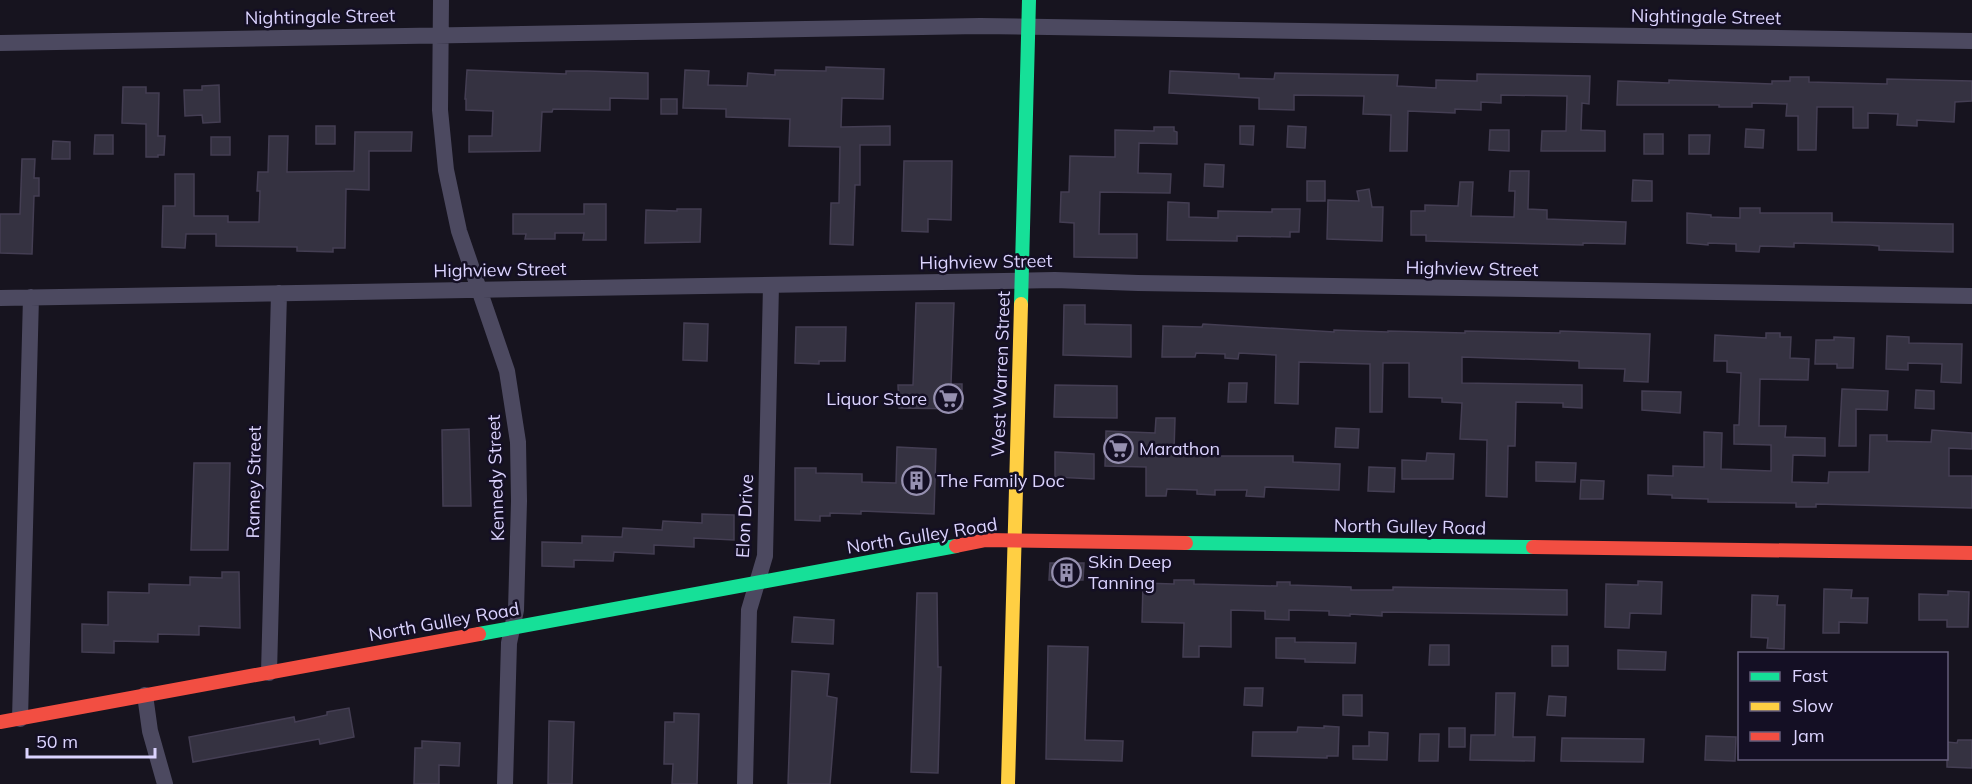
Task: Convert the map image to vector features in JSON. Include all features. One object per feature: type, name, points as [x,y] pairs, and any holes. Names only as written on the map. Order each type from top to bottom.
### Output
[{"type":"street","name":"Kennedy Street","points":[[441,0],[440,110],[446,170],[459,231],[507,371],[518,442],[516,610],[509,643],[505,784]]},
{"type":"street","name":"West Warren Street","points":[[1008,784],[1029,0]]},
{"type":"street","name":"Nightingale Street","points":[[0,43],[1028,27],[1972,41]]},
{"type":"street","name":"Highview Street","points":[[0,298],[1055,280],[1138,284],[1972,296]]},
{"type":"street","name":"Elon Drive","points":[[745,784],[749,610],[765,553],[771,285]]},
{"type":"street","name":"Ramey Street","points":[[269,672],[279,293]]},
{"type":"street","points":[[20,718],[31,297]]},
{"type":"street","name":"North Gulley Road","points":[[0,722],[987,540],[1972,553]]},
{"type":"street","points":[[145,695],[150,731],[165,784]]},
{"type":"building","points":[[826,67],[884,69],[883,99],[842,98],[841,127],[890,126],[890,145],[860,145],[860,185],[855,185],[853,245],[830,244],[831,203],[839,203],[840,147],[789,146],[790,119],[726,117],[726,109],[683,108],[685,70],[709,71],[708,85],[747,86],[748,73],[775,75],[775,70],[826,71]]},
{"type":"building","points":[[467,70],[566,74],[566,71],[648,73],[648,99],[610,98],[610,110],[553,109],[552,112],[542,112],[540,151],[469,152],[469,136],[492,136],[493,111],[466,110]]},
{"type":"building","points":[[1170,71],[1239,74],[1239,78],[1274,79],[1275,73],[1398,75],[1397,86],[1436,88],[1436,80],[1477,81],[1477,74],[1590,76],[1589,104],[1582,103],[1581,130],[1605,131],[1605,151],[1541,151],[1542,131],[1566,131],[1567,96],[1501,95],[1501,103],[1481,102],[1481,110],[1455,109],[1455,113],[1408,111],[1407,151],[1390,151],[1391,115],[1363,114],[1364,96],[1294,95],[1294,110],[1259,109],[1259,98],[1169,93]]},
{"type":"building","points":[[1790,77],[1809,77],[1809,82],[1887,84],[1887,79],[1972,81],[1972,101],[1955,102],[1954,122],[1917,120],[1917,126],[1897,125],[1898,114],[1868,113],[1868,128],[1853,128],[1853,107],[1817,107],[1816,150],[1798,150],[1798,116],[1786,116],[1787,104],[1752,103],[1752,107],[1617,105],[1618,81],[1669,83],[1669,80],[1772,84],[1772,81],[1790,81]]},
{"type":"building","points":[[219,85],[220,122],[203,123],[202,115],[185,116],[184,90],[202,90],[202,86]]},
{"type":"building","points":[[123,87],[146,87],[146,93],[159,93],[158,136],[165,136],[164,155],[146,157],[146,124],[122,123]]},
{"type":"building","points":[[661,99],[677,99],[677,114],[661,114]]},
{"type":"building","points":[[316,126],[335,126],[335,144],[316,144]]},
{"type":"building","points":[[1240,126],[1254,126],[1253,145],[1240,144]]},
{"type":"building","points":[[1288,126],[1306,127],[1305,148],[1287,147]]},
{"type":"building","points":[[1154,127],[1174,127],[1174,131],[1177,132],[1177,144],[1139,143],[1138,173],[1171,174],[1170,193],[1100,192],[1099,234],[1137,234],[1137,258],[1074,257],[1074,223],[1060,222],[1061,192],[1069,192],[1070,156],[1115,157],[1115,130],[1154,131]]},
{"type":"building","points":[[1746,129],[1764,130],[1763,148],[1745,147]]},
{"type":"building","points":[[1490,130],[1509,130],[1509,151],[1489,150]]},
{"type":"building","points":[[355,132],[412,132],[411,151],[369,151],[369,190],[346,189],[345,248],[333,248],[333,252],[297,251],[297,247],[216,246],[216,234],[186,234],[185,248],[162,247],[163,206],[175,206],[175,174],[194,174],[194,216],[228,216],[228,222],[259,222],[258,172],[268,172],[269,136],[288,136],[287,172],[354,171]]},
{"type":"building","points":[[1644,134],[1663,134],[1663,154],[1644,154]]},
{"type":"building","points":[[95,135],[113,135],[113,154],[94,154]]},
{"type":"building","points":[[1689,135],[1710,135],[1709,154],[1689,154]]},
{"type":"building","points":[[211,137],[230,137],[230,155],[211,155]]},
{"type":"building","points":[[53,141],[70,142],[70,159],[52,159]]},
{"type":"building","points":[[22,159],[35,159],[34,178],[39,178],[39,196],[34,196],[32,254],[0,253],[0,214],[20,214]]},
{"type":"building","points":[[904,161],[952,161],[951,220],[928,219],[928,232],[902,231]]},
{"type":"building","points":[[1205,164],[1224,165],[1223,187],[1204,186]]},
{"type":"building","points":[[1510,171],[1529,171],[1528,209],[1547,210],[1547,219],[1626,222],[1625,244],[1426,241],[1426,235],[1411,235],[1411,211],[1425,211],[1425,205],[1458,206],[1460,182],[1473,182],[1471,216],[1514,217],[1515,191],[1509,191]]},
{"type":"building","points":[[1633,180],[1652,181],[1652,201],[1632,201]]},
{"type":"building","points":[[1307,181],[1325,181],[1325,201],[1307,201]]},
{"type":"building","points":[[1369,189],[1372,207],[1383,207],[1382,241],[1327,239],[1328,200],[1359,201],[1357,191]]},
{"type":"building","points":[[1168,202],[1189,203],[1189,217],[1218,218],[1218,211],[1272,212],[1272,209],[1300,209],[1299,232],[1290,232],[1290,237],[1237,236],[1237,241],[1167,240]]},
{"type":"building","points":[[584,204],[606,204],[606,240],[583,240],[584,233],[555,233],[555,239],[525,239],[526,234],[513,234],[513,214],[584,214]]},
{"type":"building","points":[[1740,208],[1760,208],[1760,213],[1832,213],[1832,222],[1953,224],[1953,252],[1879,250],[1879,246],[1870,245],[1794,243],[1794,247],[1760,246],[1759,252],[1736,251],[1736,244],[1687,243],[1687,213],[1740,218]]},
{"type":"building","points":[[677,209],[701,209],[700,242],[645,243],[646,210],[677,211]]},
{"type":"building","points":[[916,303],[954,303],[951,384],[962,384],[962,409],[899,408],[898,385],[913,385]]},
{"type":"building","points":[[1064,305],[1085,305],[1085,324],[1131,325],[1131,357],[1063,355]]},
{"type":"building","points":[[684,323],[708,324],[707,361],[683,360]]},
{"type":"building","points":[[1203,324],[1334,332],[1334,330],[1560,333],[1560,331],[1650,334],[1648,382],[1624,381],[1625,369],[1579,368],[1579,361],[1462,357],[1462,383],[1582,385],[1582,408],[1563,407],[1563,403],[1516,402],[1515,446],[1508,446],[1507,497],[1486,496],[1487,440],[1460,439],[1462,403],[1442,402],[1442,398],[1409,397],[1409,363],[1383,363],[1382,412],[1370,412],[1370,364],[1299,362],[1298,404],[1275,403],[1276,355],[1239,353],[1238,359],[1225,358],[1225,354],[1196,353],[1195,357],[1162,357],[1163,326],[1202,327]]},
{"type":"building","points":[[796,327],[846,327],[845,361],[819,361],[819,364],[795,363]]},
{"type":"building","points":[[1766,333],[1780,333],[1780,337],[1791,337],[1790,358],[1809,359],[1808,380],[1760,379],[1759,426],[1786,426],[1785,437],[1825,438],[1825,456],[1793,455],[1792,482],[1828,483],[1829,472],[1869,472],[1870,435],[1887,435],[1887,441],[1931,442],[1932,430],[1972,433],[1972,449],[1949,448],[1949,476],[1972,476],[1972,508],[1816,504],[1816,507],[1796,507],[1796,503],[1708,502],[1708,499],[1672,498],[1672,495],[1648,494],[1648,475],[1673,476],[1673,466],[1704,467],[1704,432],[1722,433],[1721,469],[1771,471],[1771,445],[1734,444],[1734,425],[1739,425],[1741,373],[1727,372],[1727,361],[1714,361],[1715,335],[1766,338]]},
{"type":"building","points":[[1887,336],[1909,337],[1909,343],[1962,344],[1961,383],[1941,382],[1942,364],[1908,363],[1908,370],[1886,369]]},
{"type":"building","points":[[1834,337],[1854,338],[1853,368],[1837,368],[1837,364],[1815,364],[1816,340],[1834,340]]},
{"type":"building","points":[[1229,383],[1247,383],[1246,402],[1228,402]]},
{"type":"building","points":[[1055,385],[1117,386],[1117,418],[1054,417]]},
{"type":"building","points":[[1842,389],[1888,391],[1887,410],[1856,409],[1856,446],[1839,446]]},
{"type":"building","points":[[1916,390],[1934,391],[1934,409],[1915,408]]},
{"type":"building","points":[[1642,391],[1681,392],[1680,413],[1642,410]]},
{"type":"building","points":[[1156,418],[1175,418],[1174,451],[1216,453],[1216,456],[1293,456],[1293,462],[1340,464],[1339,490],[1265,487],[1264,497],[1246,496],[1247,490],[1215,490],[1215,495],[1197,494],[1197,490],[1167,489],[1166,496],[1146,496],[1146,467],[1105,466],[1106,431],[1155,433]]},
{"type":"building","points":[[1336,428],[1359,429],[1358,448],[1335,447]]},
{"type":"building","points":[[469,429],[471,506],[443,506],[442,430]]},
{"type":"building","points":[[897,447],[936,449],[934,514],[861,511],[861,514],[830,513],[830,516],[820,516],[820,521],[795,520],[795,468],[816,468],[816,473],[862,474],[862,482],[896,483]]},
{"type":"building","name":"Marathon","points":[[1055,452],[1094,454],[1094,479],[1055,477]]},
{"type":"building","points":[[1427,453],[1454,454],[1453,479],[1402,479],[1402,460],[1426,461]]},
{"type":"building","points":[[1536,462],[1576,463],[1575,482],[1536,481]]},
{"type":"building","points":[[194,463],[230,463],[228,550],[191,550]]},
{"type":"building","points":[[1369,467],[1395,468],[1394,492],[1368,491]]},
{"type":"building","points":[[1581,480],[1604,481],[1603,499],[1580,499]]},
{"type":"building","points":[[702,514],[734,515],[734,540],[694,538],[694,547],[654,545],[654,554],[614,552],[613,561],[574,560],[574,567],[542,566],[542,542],[582,543],[582,536],[622,537],[623,528],[662,530],[663,521],[702,523]]},
{"type":"building","name":"Skin Deep Tanning","points":[[1050,563],[1084,563],[1083,580],[1049,580]]},
{"type":"building","points":[[222,572],[239,572],[240,628],[199,626],[199,635],[158,634],[158,642],[114,641],[114,653],[82,652],[82,624],[108,625],[108,592],[149,593],[149,584],[190,585],[190,577],[222,578]]},
{"type":"building","points":[[1174,580],[1194,580],[1194,584],[1277,586],[1277,582],[1290,582],[1290,585],[1351,587],[1351,590],[1393,590],[1393,587],[1567,590],[1567,615],[1382,612],[1382,616],[1350,614],[1350,616],[1329,615],[1329,611],[1289,610],[1289,620],[1265,619],[1265,611],[1231,610],[1231,647],[1199,646],[1199,657],[1183,657],[1184,623],[1142,622],[1143,583],[1174,584]]},
{"type":"building","points":[[1638,581],[1662,582],[1661,614],[1630,613],[1629,628],[1605,627],[1606,584],[1638,585]]},
{"type":"building","points":[[1824,589],[1852,590],[1851,598],[1868,598],[1867,623],[1839,622],[1839,633],[1823,633]]},
{"type":"building","points":[[1948,591],[1969,592],[1968,627],[1947,627],[1947,620],[1919,620],[1919,594],[1948,595]]},
{"type":"building","points":[[917,593],[937,593],[938,667],[941,667],[938,773],[911,772]]},
{"type":"building","points":[[1752,595],[1778,596],[1777,605],[1785,605],[1784,649],[1767,648],[1768,638],[1751,637]]},
{"type":"building","points":[[794,617],[834,620],[833,644],[792,642]]},
{"type":"building","points":[[1276,638],[1295,638],[1295,642],[1356,643],[1355,663],[1305,662],[1305,659],[1276,658]]},
{"type":"building","points":[[1430,645],[1449,645],[1449,665],[1429,665]]},
{"type":"building","points":[[1048,646],[1088,647],[1085,740],[1123,741],[1122,761],[1046,759]]},
{"type":"building","points":[[1552,646],[1568,646],[1568,666],[1552,666]]},
{"type":"building","points":[[1618,650],[1666,652],[1665,670],[1618,669]]},
{"type":"building","points":[[792,671],[829,674],[827,696],[837,698],[830,784],[788,784]]},
{"type":"building","points":[[1245,688],[1263,688],[1262,706],[1244,705]]},
{"type":"building","points":[[1496,693],[1515,693],[1513,737],[1535,737],[1534,761],[1470,760],[1471,735],[1495,735]]},
{"type":"building","points":[[1343,695],[1362,695],[1362,716],[1343,715]]},
{"type":"building","points":[[1549,696],[1566,697],[1565,716],[1547,715]]},
{"type":"building","points":[[349,708],[354,737],[320,744],[319,739],[193,762],[189,737],[294,717],[295,722]]},
{"type":"building","points":[[674,713],[699,714],[697,784],[672,784],[673,764],[664,764],[665,722],[674,722]]},
{"type":"building","points":[[549,721],[574,722],[572,784],[548,784]]},
{"type":"building","points":[[1324,726],[1339,727],[1338,756],[1327,756],[1327,758],[1252,756],[1253,732],[1297,732],[1298,727],[1324,728]]},
{"type":"building","points":[[1449,728],[1465,728],[1465,747],[1449,747]]},
{"type":"building","points":[[1369,732],[1388,733],[1387,760],[1353,759],[1353,746],[1369,746]]},
{"type":"building","points":[[1420,734],[1439,734],[1438,761],[1419,761]]},
{"type":"building","points":[[1706,736],[1736,737],[1735,761],[1705,760]]},
{"type":"building","points":[[1562,738],[1644,739],[1643,762],[1561,761]]},
{"type":"building","points":[[1958,740],[1972,740],[1972,768],[1947,767],[1948,742],[1957,743]]},
{"type":"building","points":[[422,741],[460,743],[459,766],[439,765],[439,784],[414,784],[415,748],[422,748]]},
{"type":"traffic: fast","points":[[1021,304],[1029,0]]},
{"type":"traffic: fast","points":[[1186,543],[1533,547]]},
{"type":"traffic: fast","points":[[479,634],[956,546]]},
{"type":"traffic: slow","points":[[1008,784],[1021,304]]},
{"type":"traffic: jam","points":[[956,546],[986,540],[1186,543]]},
{"type":"traffic: jam","points":[[1533,547],[1972,553]]},
{"type":"traffic: jam","points":[[0,722],[479,634]]},
{"type":"place","name":"Liquor Store","points":[[948,399]]},
{"type":"place","name":"Marathon","points":[[1118,449]]},
{"type":"place","name":"The Family Doc","points":[[916,481]]},
{"type":"place","name":"Skin Deep Tanning","points":[[1067,572]]}]
